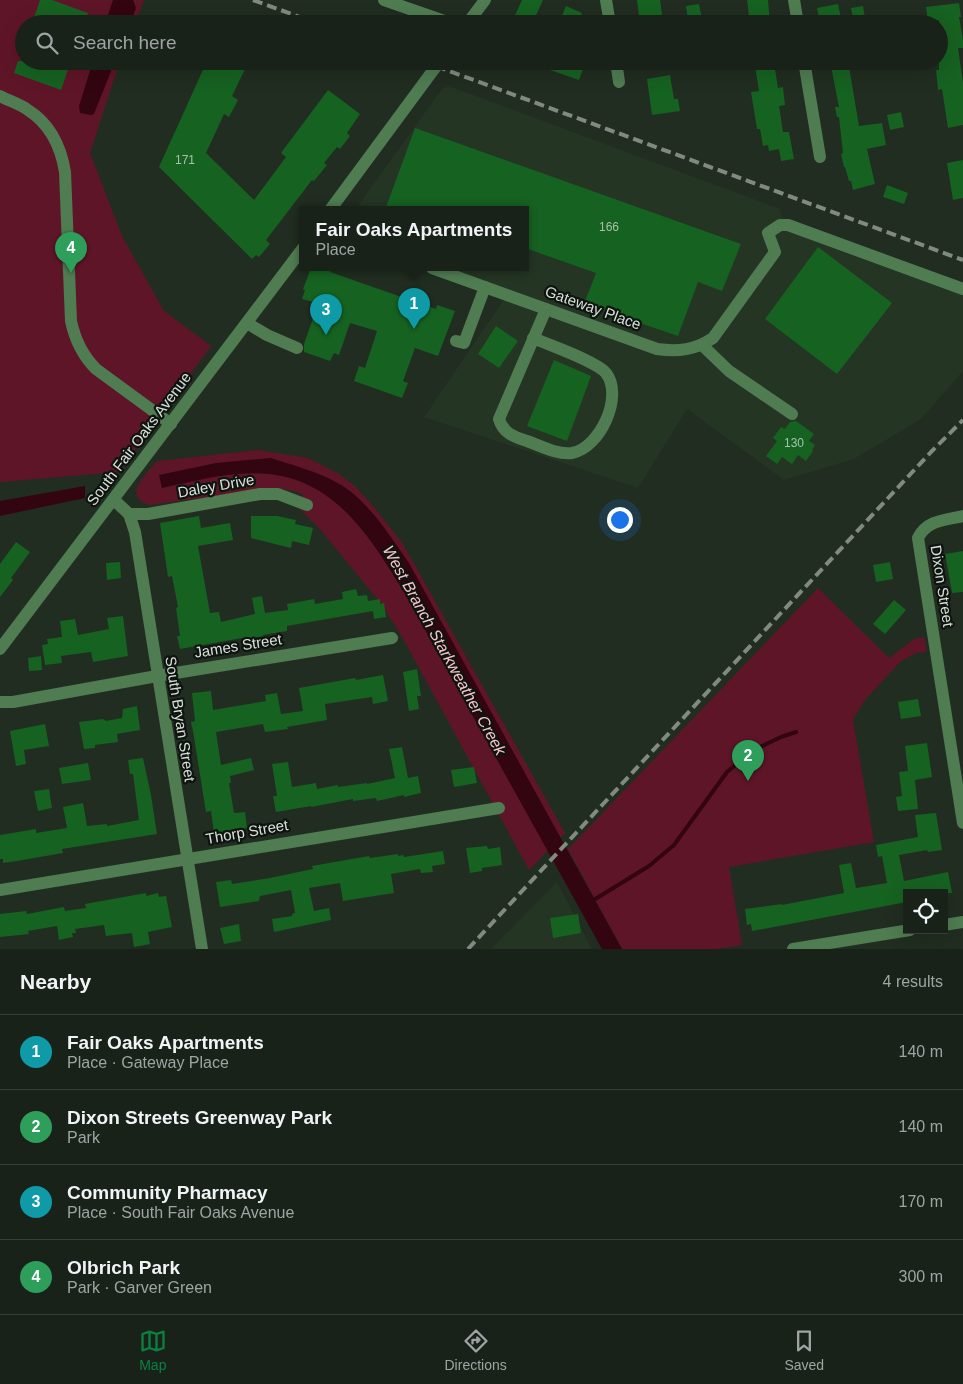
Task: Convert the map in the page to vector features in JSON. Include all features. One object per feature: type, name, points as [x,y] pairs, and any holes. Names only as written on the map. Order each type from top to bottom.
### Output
[{"type":"street","points":[[384,0],[427,15]]},
{"type":"street","points":[[474,15],[485,0]]},
{"type":"street","points":[[606,0],[608,15]]},
{"type":"street","points":[[794,0],[796,15]]},
{"type":"street","points":[[333,206],[433,70]]},
{"type":"street","points":[[618,70],[620,82]]},
{"type":"street","points":[[806,70],[820,157]]},
{"type":"street","points":[[0,96],[28,109],[38,117],[46,126],[59,148],[65,172],[72,321],[75,337],[82,352],[96,369],[171,424]]},
{"type":"street","points":[[792,414],[729,371],[702,345],[713,338],[776,252],[768,233],[780,225],[788,225],[963,289]]},
{"type":"street","name":"South Fair Oaks Avenue","points":[[0,649],[299,253]]},
{"type":"street","name":"Gateway Place","points":[[440,271],[657,349],[687,350],[702,345]]},
{"type":"street","points":[[456,341],[464,343],[485,287]]},
{"type":"street","points":[[533,338],[592,364],[605,372],[612,386],[613,401],[604,424],[593,442],[572,453],[561,453],[517,438],[506,432],[501,426],[499,419],[533,338],[546,309]]},
{"type":"street","points":[[247,323],[267,336],[297,348]]},
{"type":"street","name":"Daley Drive","points":[[129,514],[148,514],[260,494],[278,494],[308,505]]},
{"type":"street","points":[[114,500],[129,514]]},
{"type":"street","name":"South Bryan Street","points":[[129,514],[135,532],[202,949]]},
{"type":"street","name":"Dixon Street","points":[[963,516],[928,524],[918,538],[963,823]]},
{"type":"street","name":"James Street","points":[[0,702],[13,702],[157,676],[392,638]]},
{"type":"street","name":"Thorp Street","points":[[0,890],[293,840],[499,808]]},
{"type":"street","points":[[948,924],[963,922]]},
{"type":"street","points":[[793,949],[903,931]]},
{"type":"shaded area","points":[[0,0],[144,0],[138,15],[15,15],[15,70],[117,70],[90,153],[122,236],[164,311],[211,346],[119,472],[0,482]]},
{"type":"shaded area","points":[[449,86],[780,209],[786,228],[963,291],[963,371],[921,419],[854,459],[784,480],[687,409],[638,488],[424,417],[507,295],[454,271],[529,271],[529,206],[358,206],[442,89]]},
{"type":"shaded area","points":[[258,450],[308,458],[339,474],[356,487],[403,544],[565,833],[529,870],[405,642],[383,606],[319,528],[299,508],[303,494],[272,488],[150,505],[137,497],[138,485],[157,461]]},
{"type":"shaded area","points":[[818,588],[889,658],[914,639],[924,637],[927,652],[916,653],[900,662],[864,701],[853,720],[874,842],[729,867],[742,945],[717,949],[622,949],[568,849]]},
{"type":"shaded area","points":[[557,882],[592,949],[491,949]]},
{"type":"water","points":[[113,0],[133,0],[136,8],[133,15],[108,15]]},
{"type":"water","points":[[90,70],[111,70],[94,114],[80,113],[79,106]]},
{"type":"water","name":"West Branch Starkweather Creek","points":[[271,458],[312,472],[341,485],[367,507],[389,535],[409,563],[622,949],[602,949],[405,594],[390,569],[357,524],[339,506],[318,490],[295,480],[268,474],[237,474],[162,488],[159,475],[216,463]]},
{"type":"water","points":[[85,486],[85,498],[0,516],[0,501]]},
{"type":"building","points":[[40,0],[52,0],[88,13],[87,15],[35,15]]},
{"type":"building","points":[[522,0],[543,0],[536,15],[515,15]]},
{"type":"building","points":[[637,0],[660,0],[662,15],[639,15]]},
{"type":"building","points":[[747,0],[768,0],[769,15],[749,15]]},
{"type":"building","points":[[959,3],[961,17],[959,17],[963,40],[963,48],[958,48],[963,83],[963,125],[948,128],[942,89],[938,90],[936,70],[948,70],[948,15],[927,15],[926,7]]},
{"type":"building","points":[[699,4],[701,15],[687,15],[686,6]]},
{"type":"building","points":[[838,4],[840,15],[818,15],[817,8]]},
{"type":"building","points":[[566,6],[582,13],[581,15],[562,15]]},
{"type":"building","points":[[863,6],[864,15],[852,15],[851,8]]},
{"type":"building","points":[[15,70],[68,70],[61,90],[14,73]]},
{"type":"building","points":[[203,70],[245,70],[232,96],[238,100],[229,117],[224,114],[206,153],[254,200],[286,157],[281,153],[328,90],[360,114],[347,133],[350,136],[340,149],[337,147],[324,163],[327,165],[314,181],[312,180],[266,240],[270,244],[259,257],[256,255],[252,259],[159,167]]},
{"type":"building","points":[[550,70],[583,70],[579,80]]},
{"type":"building","points":[[756,70],[775,70],[778,88],[783,87],[785,105],[779,106],[783,132],[789,132],[794,159],[781,161],[779,149],[769,151],[768,145],[763,146],[760,129],[757,129],[751,92],[759,91]]},
{"type":"building","points":[[832,70],[850,70],[859,126],[882,123],[886,145],[867,149],[875,184],[853,190],[841,154],[843,153],[839,117],[837,117],[835,107],[839,107]]},
{"type":"building","points":[[670,75],[674,99],[678,99],[680,111],[652,115],[647,79]]},
{"type":"building","points":[[901,112],[904,127],[890,130],[887,115]]},
{"type":"building","points":[[415,128],[741,244],[722,291],[698,282],[678,336],[584,304],[596,273],[529,249],[529,206],[386,206]]},
{"type":"building","points":[[963,160],[963,198],[953,200],[947,163]]},
{"type":"building","points":[[887,185],[908,193],[904,204],[883,197]]},
{"type":"building","points":[[818,247],[892,303],[837,374],[765,319]]},
{"type":"building","points":[[310,271],[330,271],[436,309],[437,305],[455,311],[438,356],[415,348],[403,381],[408,383],[402,398],[354,381],[359,366],[365,368],[377,331],[350,323],[339,355],[334,353],[330,361],[304,352],[304,344],[317,303],[302,299],[305,290],[303,289]]},
{"type":"building","points":[[496,326],[518,341],[499,368],[478,354]]},
{"type":"building","points":[[554,360],[591,376],[567,441],[527,426]]},
{"type":"building","points":[[796,421],[814,434],[809,441],[815,445],[813,451],[806,461],[798,455],[792,464],[782,457],[777,464],[766,456],[777,441],[773,438],[781,427],[785,429],[790,422]]},
{"type":"building","points":[[199,516],[201,528],[230,523],[233,540],[198,546],[210,613],[219,612],[221,622],[255,614],[252,598],[262,596],[265,613],[288,610],[287,604],[314,599],[315,604],[343,599],[342,592],[356,589],[358,596],[367,595],[368,601],[380,599],[380,604],[384,603],[386,617],[374,619],[373,611],[287,626],[287,631],[248,639],[248,637],[180,649],[177,636],[180,636],[176,608],[178,607],[172,576],[168,577],[160,523]]},
{"type":"building","points":[[251,516],[277,516],[296,520],[295,524],[313,528],[309,545],[292,541],[291,548],[251,538]]},
{"type":"building","points":[[16,542],[30,552],[0,597],[0,564]]},
{"type":"building","points":[[963,551],[963,592],[952,593],[945,554]]},
{"type":"building","points":[[120,562],[121,578],[107,580],[106,563]]},
{"type":"building","points":[[890,562],[893,579],[876,582],[873,565]]},
{"type":"building","points":[[894,600],[906,610],[885,634],[873,624]]},
{"type":"building","points":[[123,616],[128,656],[93,662],[91,652],[61,656],[62,663],[45,665],[42,645],[48,644],[47,639],[62,637],[60,621],[75,619],[78,635],[109,629],[107,618]]},
{"type":"building","points":[[41,656],[42,670],[29,671],[28,658]]},
{"type":"building","points":[[417,669],[421,696],[417,696],[419,709],[409,711],[403,672]]},
{"type":"building","points":[[383,675],[388,701],[373,704],[372,697],[325,704],[327,720],[287,727],[288,729],[265,732],[263,724],[216,732],[221,765],[251,758],[254,770],[230,776],[231,783],[229,783],[234,813],[245,812],[247,828],[214,833],[211,811],[206,812],[191,722],[195,721],[192,693],[211,691],[213,710],[266,701],[265,695],[277,693],[281,714],[303,711],[299,688]]},
{"type":"building","points":[[918,699],[921,716],[901,719],[898,702]]},
{"type":"building","points":[[137,706],[140,730],[117,734],[118,742],[95,745],[95,748],[84,749],[79,722],[103,719],[106,721],[122,718],[123,709]]},
{"type":"building","points":[[45,724],[49,746],[24,750],[26,764],[16,766],[10,731]]},
{"type":"building","points":[[927,743],[932,777],[915,780],[918,809],[898,811],[896,797],[902,796],[899,772],[908,771],[905,746]]},
{"type":"building","points":[[402,747],[408,778],[418,776],[421,793],[377,801],[376,798],[353,801],[353,799],[276,812],[273,796],[277,796],[272,764],[288,762],[292,787],[316,783],[317,789],[338,785],[338,787],[367,784],[395,778],[389,749]]},
{"type":"building","points":[[143,758],[157,834],[62,849],[63,853],[17,861],[3,863],[3,859],[0,859],[0,835],[36,829],[36,833],[67,828],[63,807],[83,803],[87,826],[107,824],[107,826],[139,820],[133,774],[130,774],[128,760]]},
{"type":"building","points":[[88,763],[91,780],[62,784],[59,768]]},
{"type":"building","points":[[474,767],[477,783],[454,787],[451,770]]},
{"type":"building","points":[[49,789],[52,808],[38,811],[34,791]]},
{"type":"building","points":[[936,813],[942,850],[928,852],[927,850],[899,855],[904,881],[948,872],[952,893],[948,893],[948,889],[903,889],[903,903],[752,931],[751,924],[747,925],[745,909],[782,905],[844,893],[839,865],[851,863],[856,888],[887,883],[882,856],[878,857],[876,845],[918,837],[915,815]]},
{"type":"building","points":[[487,846],[488,849],[500,847],[502,865],[482,868],[482,871],[470,873],[466,848]]},
{"type":"building","points":[[443,851],[445,864],[432,866],[433,872],[421,873],[420,869],[391,874],[394,893],[343,901],[340,883],[309,888],[314,911],[329,908],[331,920],[274,932],[272,919],[292,916],[295,913],[291,890],[260,896],[259,901],[220,907],[216,882],[231,880],[232,884],[270,878],[313,869],[312,866],[369,856],[370,858],[398,854],[398,856],[403,855],[404,857]]},
{"type":"building","points":[[146,893],[146,896],[158,893],[159,897],[166,896],[172,927],[148,932],[150,944],[134,947],[132,933],[106,936],[104,925],[75,929],[76,933],[72,933],[73,937],[59,940],[57,926],[28,931],[29,934],[0,937],[0,914],[26,911],[27,914],[64,907],[65,911],[86,908],[85,904]]},
{"type":"building","points":[[578,914],[581,933],[553,938],[550,918]]},
{"type":"building","points":[[239,924],[241,941],[224,944],[220,928]]},
{"type":"waterway","points":[[592,901],[649,866],[674,845],[727,772],[740,761],[760,747],[796,732]]},
{"type":"railway","points":[[253,0],[294,15]]},
{"type":"railway","points":[[446,70],[963,260]]},
{"type":"railway","points":[[468,949],[931,452],[963,420]]},
{"type":"place","name":"Olbrich Park","points":[[71,273]]},
{"type":"place","name":"Fair Oaks Apartments","points":[[414,329]]},
{"type":"place","name":"Community Pharmacy","points":[[326,335]]},
{"type":"place","name":"Dixon Streets Greenway Park","points":[[748,781]]}]
